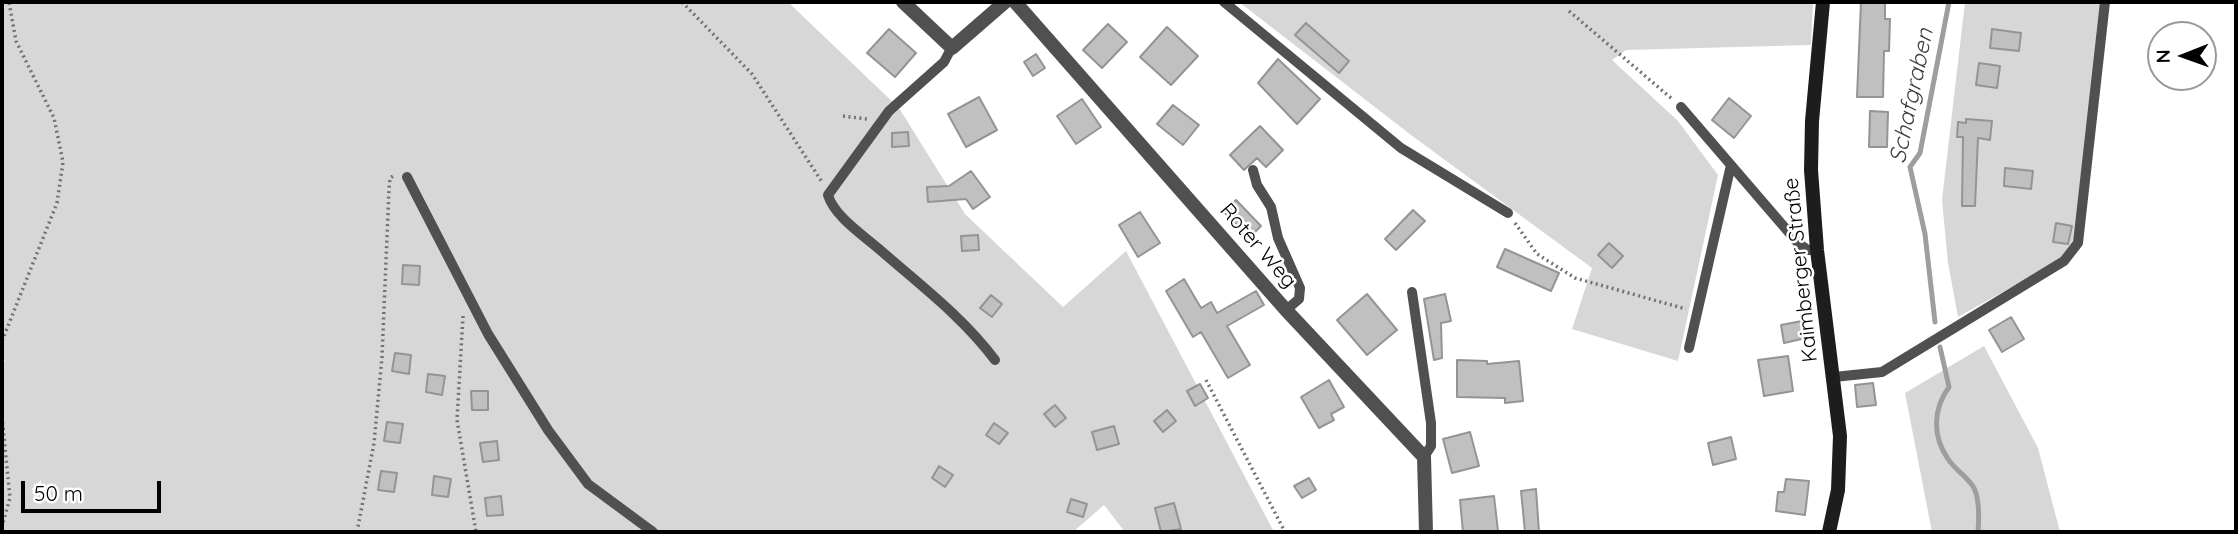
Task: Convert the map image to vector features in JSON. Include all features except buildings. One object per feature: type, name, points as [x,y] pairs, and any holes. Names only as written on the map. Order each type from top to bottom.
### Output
[{"type":"main road","name":"Kaimberger Straße","points":[[1824,2],[1812,121],[1811,170],[1817,250],[1840,436],[1838,490],[1829,532]]},
{"type":"street","points":[[903,2],[952,47],[1005,2]]},
{"type":"street","name":"Roter Weg","points":[[1015,2],[1286,310],[1424,457]]},
{"type":"street","points":[[1424,457],[1426,532]]},
{"type":"lane","points":[[1224,2],[1401,148],[1508,212]]},
{"type":"lane","points":[[1834,377],[1882,372],[2064,261],[2078,243],[2105,2]]},
{"type":"lane","points":[[952,47],[944,62],[889,111],[830,192],[830,202],[977,336],[995,360]]},
{"type":"lane","points":[[1681,107],[1798,243],[1808,250],[1817,250]]},
{"type":"lane","points":[[1689,348],[1731,165]]},
{"type":"lane","points":[[1254,170],[1258,185],[1271,207],[1278,239],[1300,288],[1299,299],[1286,310]]},
{"type":"lane","points":[[407,177],[469,296],[535,408],[588,484],[653,532]]},
{"type":"lane","points":[[1412,292],[1431,423],[1432,446],[1424,457]]},
{"type":"path","points":[[2,341],[57,203],[63,162],[54,118],[16,41],[9,2]]},
{"type":"path","points":[[682,2],[752,74],[830,192]]},
{"type":"path","points":[[1569,11],[1681,107]]},
{"type":"path","points":[[357,532],[375,430],[390,178],[400,173],[407,177]]},
{"type":"path","points":[[1508,212],[1536,254],[1575,278],[1698,312]]},
{"type":"path","points":[[469,296],[463,310],[457,420],[476,532]]},
{"type":"path","points":[[1206,380],[1285,532]]},
{"type":"path","points":[[2,417],[10,498],[2,526]]},
{"type":"shaded area","points":[[2,2],[788,2],[899,108],[965,214],[1063,307],[1126,251],[1274,532],[1125,532],[1104,505],[1073,532],[2,532],[2,367],[5,360],[2,357]]},
{"type":"shaded area","points":[[1239,2],[1813,2],[1811,45],[1626,50],[1612,60],[1678,121],[1718,175],[1678,361],[1572,329],[1592,268],[1411,135]]},
{"type":"shaded area","points":[[1965,2],[2101,2],[2075,243],[2062,259],[1958,317],[1948,263],[1942,200]]},
{"type":"shaded area","points":[[1984,346],[2038,448],[2060,532],[1932,532],[1905,393]]},
{"type":"waterway","name":"Schafgraben","points":[[1935,322],[1925,234],[1910,167],[1920,153],[1949,2]]},
{"type":"waterway","name":"Schafgraben","points":[[1940,347],[1949,387],[1937,413],[1937,432],[1948,459],[1974,488],[1978,504],[1978,532]]}]
